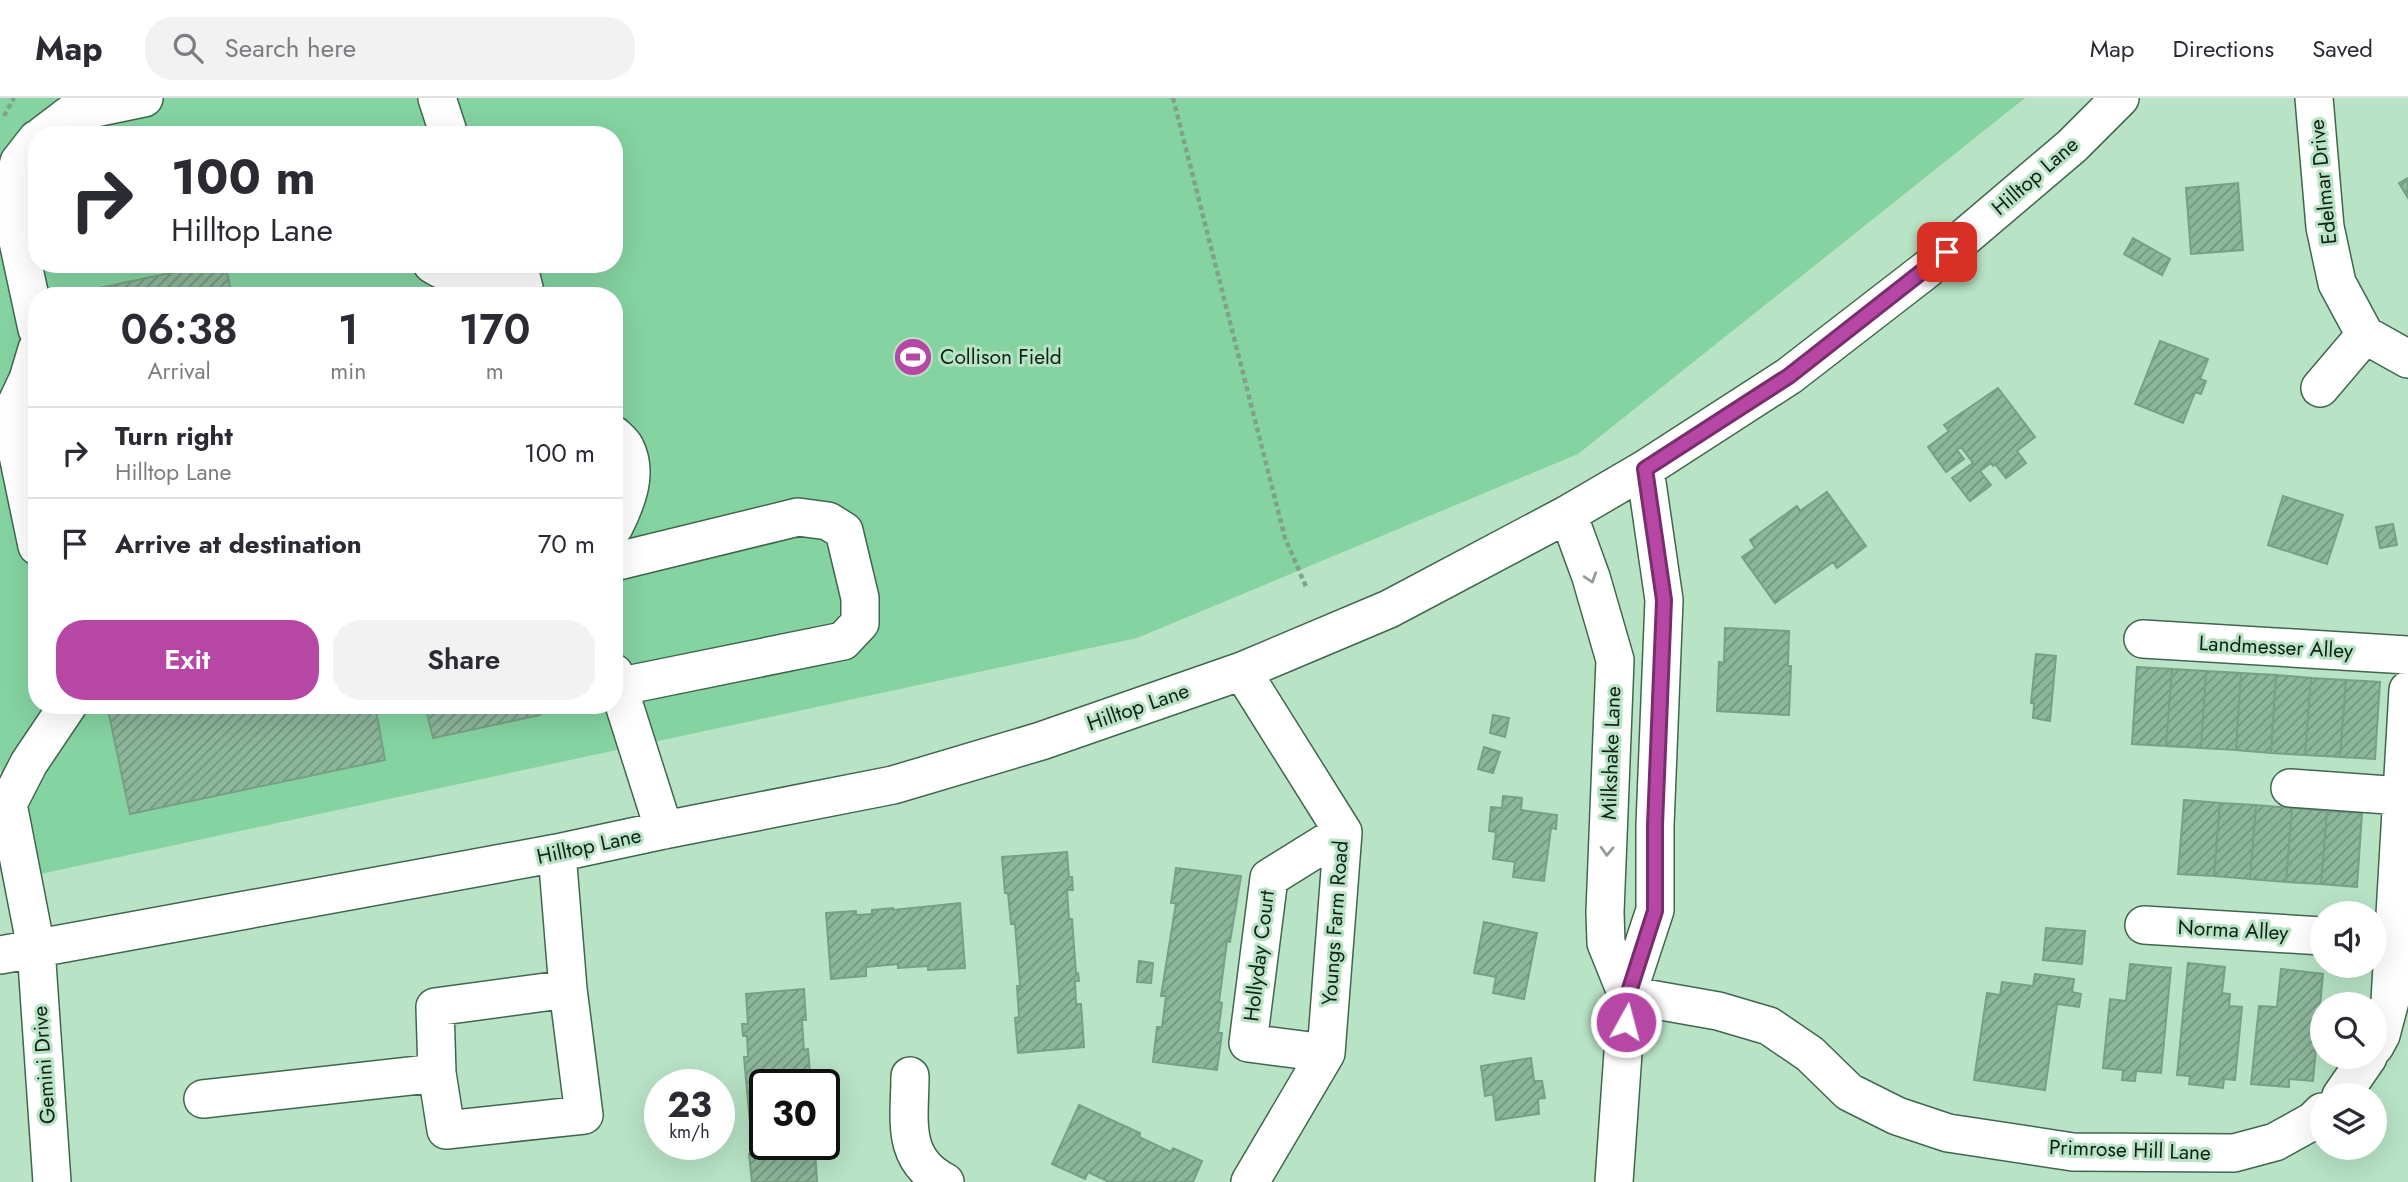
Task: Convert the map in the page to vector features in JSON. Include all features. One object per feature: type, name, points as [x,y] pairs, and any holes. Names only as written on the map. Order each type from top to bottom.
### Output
[{"type":"street","points":[[55,126],[72,113],[102,121],[144,98]]},
{"type":"street","points":[[437,98],[446,126]]},
{"type":"street","name":"Hilltop Lane","points":[[0,955],[557,853],[893,785],[1041,741],[1242,671],[1389,609],[1568,514],[1645,469],[1789,376],[1926,270],[2072,146],[2120,98]]},
{"type":"street","name":"Edelmar Drive","points":[[2314,98],[2325,227],[2337,283],[2365,335]]},
{"type":"street","points":[[28,150],[19,162],[9,200],[28,288]]},
{"type":"street","points":[[451,273],[477,276],[490,273]]},
{"type":"street","points":[[2320,388],[2365,335],[2408,359]]},
{"type":"street","points":[[28,379],[10,417],[28,503]]},
{"type":"street","points":[[623,445],[631,474],[623,508]]},
{"type":"street","name":"Milkshake Lane","points":[[1614,1182],[1628,995],[1655,911],[1655,825],[1664,600],[1645,469]]},
{"type":"street","name":"Milkshake Lane","points":[[1568,514],[1591,577],[1615,660],[1606,943],[1628,995]]},
{"type":"street","points":[[623,560],[798,517],[828,521],[844,531],[860,598],[860,623],[843,641],[623,679]]},
{"type":"street","name":"Landmesser Alley","points":[[2143,639],[2408,655]]},
{"type":"street","name":"Youngs Farm Road","points":[[1242,671],[1343,832],[1326,1053],[1250,1182]]},
{"type":"street","points":[[2387,1012],[2390,1001],[2408,690]]},
{"type":"street","points":[[623,702],[664,830]]},
{"type":"street","points":[[4,805],[62,714]]},
{"type":"street","points":[[2290,788],[2402,796]]},
{"type":"street","name":"Gemini Drive","points":[[4,805],[36,948],[52,1182]]},
{"type":"street","name":"Hollyday Court","points":[[1326,1053],[1248,1043],[1269,878],[1343,832]]},
{"type":"street","points":[[557,853],[568,989],[584,1115],[446,1130],[436,1073],[435,1007],[568,989]]},
{"type":"street","name":"Norma Alley","points":[[2144,925],[2310,935]]},
{"type":"street","name":"Primrose Hill Lane","points":[[1628,995],[1718,1012],[1769,1026],[1810,1054],[1849,1092],[1898,1116],[1948,1133],[2073,1152],[2234,1153],[2275,1142],[2310,1123]]},
{"type":"street","points":[[203,1098],[436,1073]]},
{"type":"street","points":[[910,1076],[910,1144],[920,1162],[945,1182]]},
{"type":"path","points":[[0,123],[14,98]]},
{"type":"path","points":[[1173,98],[1285,538],[1307,589]]},
{"type":"green space","points":[[0,98],[2025,98],[1578,454],[1137,638],[17,879],[0,766]]},
{"type":"building","points":[[2408,178],[2408,198],[2399,183]]},
{"type":"building","points":[[2238,183],[2243,250],[2191,254],[2186,188]]},
{"type":"building","points":[[2133,238],[2170,259],[2162,275],[2124,254]]},
{"type":"building","points":[[170,273],[227,273],[230,287],[104,287]]},
{"type":"building","points":[[2160,341],[2208,359],[2200,379],[2206,381],[2201,394],[2195,392],[2183,423],[2135,404]]},
{"type":"building","points":[[1998,388],[2035,437],[2017,451],[2026,463],[2006,478],[1995,464],[1993,466],[1991,463],[1980,471],[1991,485],[1970,501],[1952,478],[1973,463],[1961,447],[1957,450],[1964,459],[1946,472],[1928,447],[1949,431],[1944,425]]},
{"type":"building","points":[[1827,492],[1866,546],[1837,568],[1833,562],[1775,603],[1742,557],[1755,548],[1750,540],[1797,506],[1800,511]]},
{"type":"building","points":[[2283,496],[2343,515],[2327,564],[2268,545]]},
{"type":"building","points":[[2393,524],[2397,545],[2380,548],[2376,527]]},
{"type":"building","points":[[1725,628],[1789,631],[1789,715],[1717,711],[1719,662],[1724,663]]},
{"type":"building","points":[[2036,654],[2056,656],[2050,721],[2033,718],[2034,703],[2031,703]]},
{"type":"building","points":[[2137,667],[2172,669],[2166,746],[2132,744]]},
{"type":"building","points":[[2172,669],[2206,671],[2201,748],[2166,746]]},
{"type":"building","points":[[2206,671],[2241,673],[2236,750],[2201,748]]},
{"type":"building","points":[[2241,673],[2276,675],[2271,753],[2236,750]]},
{"type":"building","points":[[2276,675],[2311,678],[2305,755],[2271,753]]},
{"type":"building","points":[[2311,678],[2346,680],[2340,757],[2305,755]]},
{"type":"building","points":[[2346,680],[2380,682],[2375,759],[2340,757]]},
{"type":"building","points":[[109,714],[377,714],[385,760],[130,814]]},
{"type":"building","points":[[427,714],[540,715],[433,738]]},
{"type":"building","points":[[1493,715],[1509,718],[1505,737],[1490,733]]},
{"type":"building","points":[[1484,747],[1500,752],[1493,773],[1478,769]]},
{"type":"building","points":[[1503,796],[1522,798],[1521,810],[1557,815],[1556,829],[1551,828],[1544,881],[1513,877],[1515,862],[1493,859],[1496,832],[1489,831],[1491,807],[1502,808]]},
{"type":"building","points":[[2184,800],[2220,803],[2214,876],[2178,874]]},
{"type":"building","points":[[2220,803],[2256,805],[2250,879],[2214,876]]},
{"type":"building","points":[[2256,805],[2292,808],[2286,882],[2250,879]]},
{"type":"building","points":[[2292,808],[2327,811],[2321,884],[2286,882]]},
{"type":"building","points":[[2327,811],[2362,813],[2357,887],[2321,884]]},
{"type":"building","points":[[1067,852],[1073,890],[1067,890],[1069,919],[1072,919],[1076,974],[1078,973],[1079,981],[1075,981],[1076,1004],[1081,1004],[1084,1047],[1018,1053],[1015,1018],[1019,1017],[1017,986],[1020,986],[1015,924],[1011,924],[1002,857]]},
{"type":"building","points":[[1176,868],[1241,876],[1230,942],[1227,941],[1219,1002],[1222,1003],[1218,1033],[1222,1033],[1217,1070],[1153,1062],[1157,1027],[1162,1027],[1166,996],[1161,996],[1176,903],[1171,903]]},
{"type":"building","points":[[960,903],[965,968],[928,970],[928,966],[898,968],[898,964],[866,967],[866,976],[831,979],[826,913],[856,911],[856,915],[872,914],[872,910]]},
{"type":"building","points":[[1484,922],[1537,933],[1524,999],[1493,993],[1496,977],[1474,973]]},
{"type":"building","points":[[2046,928],[2085,931],[2082,964],[2043,960]]},
{"type":"building","points":[[1139,961],[1153,963],[1151,983],[1137,982]]},
{"type":"building","points":[[2188,963],[2225,967],[2222,993],[2230,994],[2229,1006],[2242,1007],[2235,1080],[2224,1079],[2223,1088],[2189,1084],[2190,1076],[2177,1075]]},
{"type":"building","points":[[2130,964],[2171,968],[2161,1073],[2136,1071],[2135,1081],[2122,1080],[2123,1070],[2103,1068],[2110,999],[2126,1001]]},
{"type":"building","points":[[2281,969],[2310,972],[2310,978],[2323,978],[2321,992],[2310,992],[2310,1069],[2314,1069],[2313,1081],[2289,1079],[2289,1087],[2251,1084],[2259,1006],[2277,1007]]},
{"type":"building","points":[[2035,974],[2074,979],[2072,992],[2081,994],[2079,1007],[2057,1004],[2045,1090],[1974,1080],[1987,993],[2000,995],[2002,982],[2033,986]]},
{"type":"building","points":[[804,989],[804,1050],[808,1049],[810,1069],[749,1069],[749,1112],[744,1057],[748,1057],[747,1036],[743,1036],[742,1024],[748,1024],[746,994]]},
{"type":"building","points":[[1531,1058],[1534,1081],[1542,1081],[1545,1098],[1538,1099],[1539,1114],[1496,1120],[1493,1094],[1485,1096],[1481,1066]]},
{"type":"building","points":[[1079,1105],[1140,1133],[1139,1137],[1171,1152],[1173,1148],[1202,1161],[1193,1182],[1109,1182],[1088,1172],[1085,1179],[1052,1164]]},
{"type":"building","points":[[750,1160],[816,1160],[817,1182],[752,1182]]},
{"type":"place","name":"Collison Field","points":[[913,357]]},
{"type":"route","points":[[1626,1022],[1628,995],[1655,911],[1655,825],[1664,600],[1645,469],[1789,376],[1947,252]]}]
